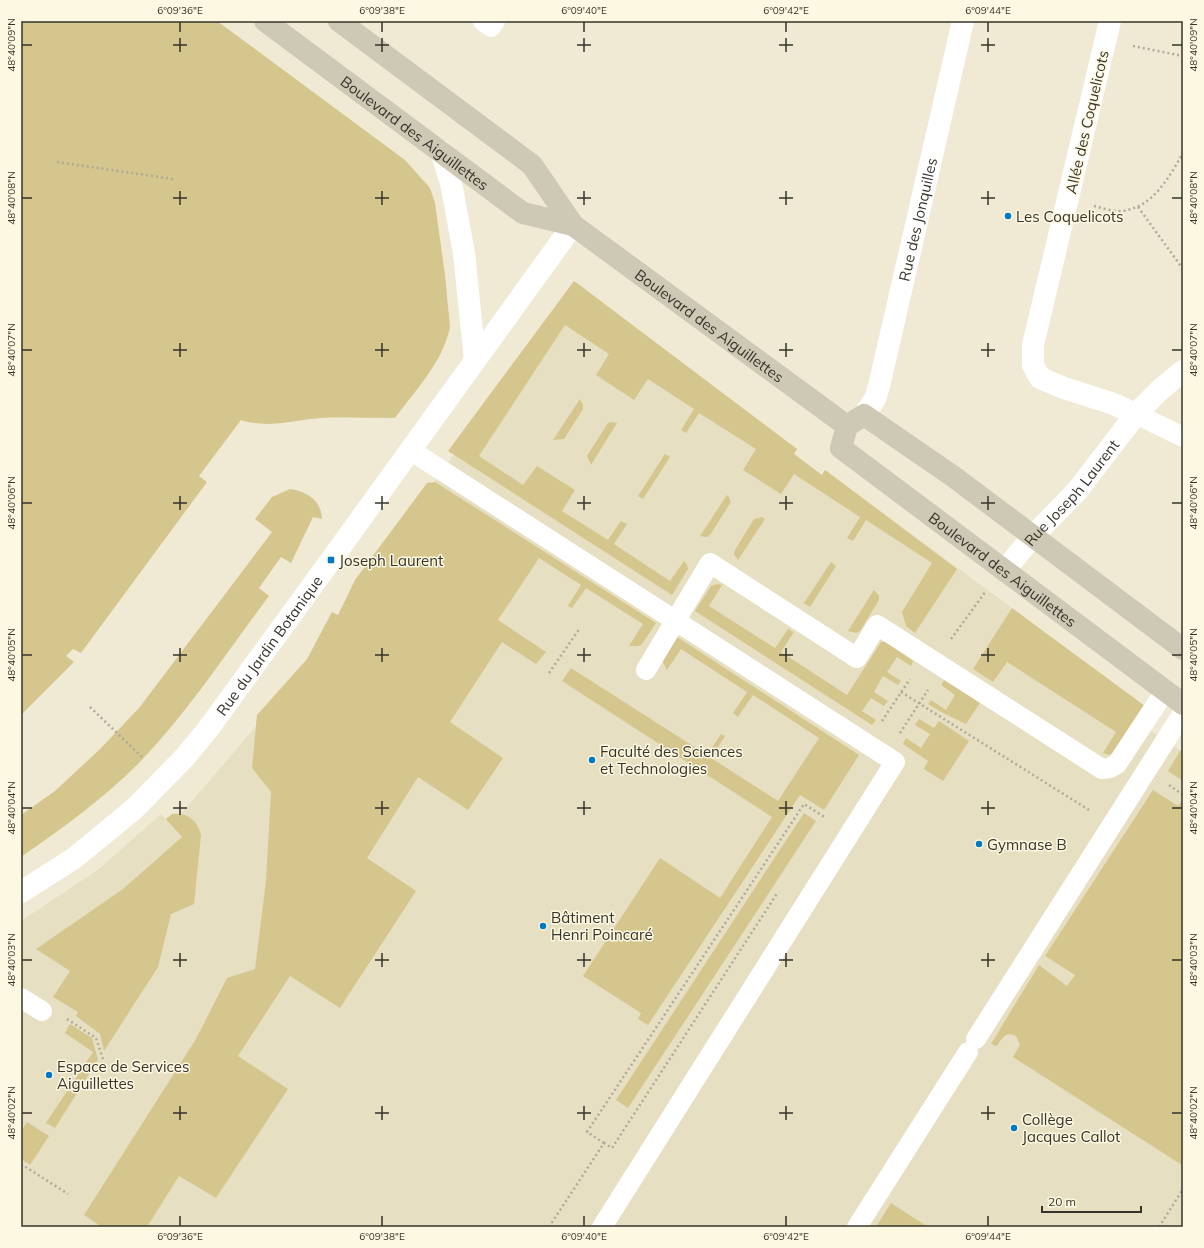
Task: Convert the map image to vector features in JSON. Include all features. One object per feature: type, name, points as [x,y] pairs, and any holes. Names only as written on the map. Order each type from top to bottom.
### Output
[{"type":"main road","name":"Boulevard des Aiguillettes","points":[[265,21],[523,213],[573,225],[856,420],[954,477],[1183,649]]},
{"type":"main road","name":"Boulevard des Aiguillettes","points":[[339,21],[532,165],[573,225]]},
{"type":"main road","name":"Boulevard des Aiguillettes","points":[[856,420],[841,448],[1183,704]]},
{"type":"street","name":"Rue des Jonquilles","points":[[856,420],[874,399],[878,386],[963,21]]},
{"type":"street","name":"Allée des Coquelicots","points":[[1108,31],[1033,345],[1033,365],[1040,378],[1064,388],[1111,403],[1136,414]]},
{"type":"street","points":[[441,151],[451,183],[464,253],[475,360]]},
{"type":"street","name":"Rue du Jardin Botanique","points":[[21,892],[73,859],[100,837],[134,809],[185,757],[213,722],[573,225]]},
{"type":"street","name":"Rue Joseph Laurent","points":[[1005,570],[1033,536],[1077,492],[1136,414],[1161,389],[1183,371]]},
{"type":"lane","points":[[483,21],[491,26],[495,21]]},
{"type":"lane","points":[[1136,414],[1183,437]]},
{"type":"lane","points":[[410,450],[894,762],[602,1227]]},
{"type":"lane","points":[[646,670],[710,563],[857,658],[877,625],[1102,769],[1110,768],[1117,764],[1165,691]]},
{"type":"lane","points":[[857,1227],[1183,713]]},
{"type":"lane","points":[[21,998],[42,1011]]},
{"type":"path","points":[[1108,31],[1183,56]]},
{"type":"path","points":[[1119,211],[1138,207],[1163,187],[1183,153]]},
{"type":"path","points":[[57,162],[173,179]]},
{"type":"path","points":[[1138,207],[1183,269]]},
{"type":"path","points":[[550,673],[580,628]]},
{"type":"path","points":[[872,747],[876,732],[919,664],[934,662]]},
{"type":"path","points":[[901,692],[1112,825]]},
{"type":"path","points":[[90,707],[146,761]]},
{"type":"path","points":[[604,1143],[587,1132],[804,804],[826,818]]},
{"type":"path","points":[[71,1021],[96,1038],[104,1062]]},
{"type":"path","points":[[21,1164],[68,1194]]},
{"type":"path","points":[[1159,1227],[1183,1189]]},
{"type":"shaded area","points":[[21,21],[217,21],[405,160],[430,188],[435,203],[445,275],[450,327],[435,364],[395,418],[320,418],[270,424],[251,423],[241,420],[199,476],[207,482],[81,653],[73,649],[66,656],[74,662],[21,715]]},
{"type":"shaded area","points":[[574,281],[797,449],[794,454],[822,475],[825,470],[957,569],[915,633],[906,626],[902,612],[932,563],[866,520],[853,541],[847,538],[860,517],[794,474],[781,494],[743,470],[756,449],[699,413],[686,433],[681,430],[694,409],[648,379],[634,400],[596,375],[609,354],[565,325],[479,456],[523,485],[537,466],[575,490],[562,511],[608,540],[621,521],[627,524],[614,544],[670,581],[684,561],[688,569],[672,595],[448,451]]},
{"type":"shaded area","name":"Faculté des Sciences et Technologies","points":[[576,282],[797,449],[794,454],[822,475],[825,470],[1031,622],[1142,725],[1180,750],[1183,750],[1183,1227],[21,1227],[21,921],[99,869],[161,814],[166,819],[172,814],[181,814],[264,717],[301,670]]},
{"type":"shaded area","points":[[580,399],[583,409],[564,439],[553,440]]},
{"type":"shaded area","points":[[608,423],[617,423],[591,465],[587,456]]},
{"type":"shaded area","points":[[665,454],[670,457],[643,499],[638,496]]},
{"type":"shaded area","points":[[435,482],[656,623],[642,644],[639,646],[629,646],[643,624],[586,588],[572,608],[568,606],[581,585],[539,558],[498,620],[546,652],[536,664],[502,642],[450,722],[503,758],[468,810],[418,777],[367,858],[416,891],[340,1008],[290,976],[238,1056],[288,1089],[216,1198],[179,1176],[147,1227],[102,1227],[84,1215],[196,1039],[227,978],[255,969],[266,881],[271,792],[252,768],[257,715],[307,659],[332,612],[338,615],[355,580],[427,483]]},
{"type":"shaded area","points":[[290,489],[302,492],[312,498],[319,507],[322,519],[313,517],[291,563],[281,557],[259,588],[269,596],[191,702],[158,743],[140,762],[83,812],[21,857],[21,815],[55,791],[100,749],[139,708],[272,532],[255,519],[272,497]]},
{"type":"shaded area","points":[[727,495],[731,502],[710,535],[707,537],[700,536]]},
{"type":"shaded area","points":[[762,517],[765,519],[738,560],[734,554],[735,550],[754,519]]},
{"type":"shaded area","points":[[831,562],[836,566],[810,607],[804,603]]},
{"type":"shaded area","points":[[718,584],[722,585],[709,606],[775,648],[788,629],[794,632],[781,652],[847,695],[881,642],[887,642],[913,661],[911,666],[897,657],[887,672],[901,681],[898,685],[883,676],[874,692],[888,701],[884,706],[871,698],[862,711],[876,720],[872,725],[695,611],[711,586]]},
{"type":"shaded area","points":[[874,590],[879,596],[879,600],[860,631],[856,633],[848,631]]},
{"type":"shaded area","points":[[1012,608],[1145,706],[1113,753],[1109,755],[1103,753],[1116,732],[1007,662],[993,682],[973,669]]},
{"type":"shaded area","points":[[677,637],[859,755],[824,810],[800,795],[648,1025],[638,1019],[641,1013],[583,976],[660,858],[720,898],[772,817],[562,681],[571,668],[707,755],[721,734],[725,736],[711,758],[778,801],[819,738],[753,695],[738,717],[733,713],[747,692],[681,649],[667,670],[663,662],[664,658]]},
{"type":"shaded area","points":[[944,680],[980,703],[966,724],[928,704],[931,700],[946,710],[955,695],[941,685]]},
{"type":"shaded area","points":[[919,719],[934,728],[939,721],[969,741],[943,781],[924,769],[928,761],[903,744],[906,738],[921,748],[930,734],[915,725]]},
{"type":"shaded area","points":[[1183,750],[1183,781],[1168,771],[1180,751]]},
{"type":"shaded area","points":[[1153,790],[1178,806],[1183,799],[1182,1165],[1013,1057],[1020,1045],[1016,1036],[1010,1034],[1005,1036],[997,1046],[991,1044],[1039,965],[1067,986],[1075,975],[1045,956]]},
{"type":"shaded area","points":[[804,813],[816,821],[628,1108],[616,1100]]},
{"type":"shaded area","points":[[172,814],[183,814],[191,818],[200,830],[201,835],[194,904],[171,914],[158,967],[104,1051],[100,1034],[76,1016],[78,1012],[53,997],[70,971],[36,949],[123,889],[182,837],[166,819]]},
{"type":"shaded area","points":[[70,1024],[92,1038],[98,1060],[55,1128],[46,1123],[93,1052],[65,1033]]},
{"type":"shaded area","points":[[27,1122],[49,1136],[30,1165],[21,1159],[21,1131]]},
{"type":"shaded area","points":[[891,1203],[928,1227],[876,1227]]},
{"type":"place","name":"Les Coquelicots","points":[[1008,216]]},
{"type":"place","name":"Joseph Laurent","points":[[331,560]]},
{"type":"place","name":"Faculté des Sciences et Technologies","points":[[592,760]]},
{"type":"place","name":"Gymnase B","points":[[979,844]]},
{"type":"place","name":"Bâtiment Henri Poincaré","points":[[543,926]]},
{"type":"place","name":"Espace de Services Aiguillettes","points":[[49,1075]]},
{"type":"place","name":"Collège Jacques Callot","points":[[1014,1128]]}]
